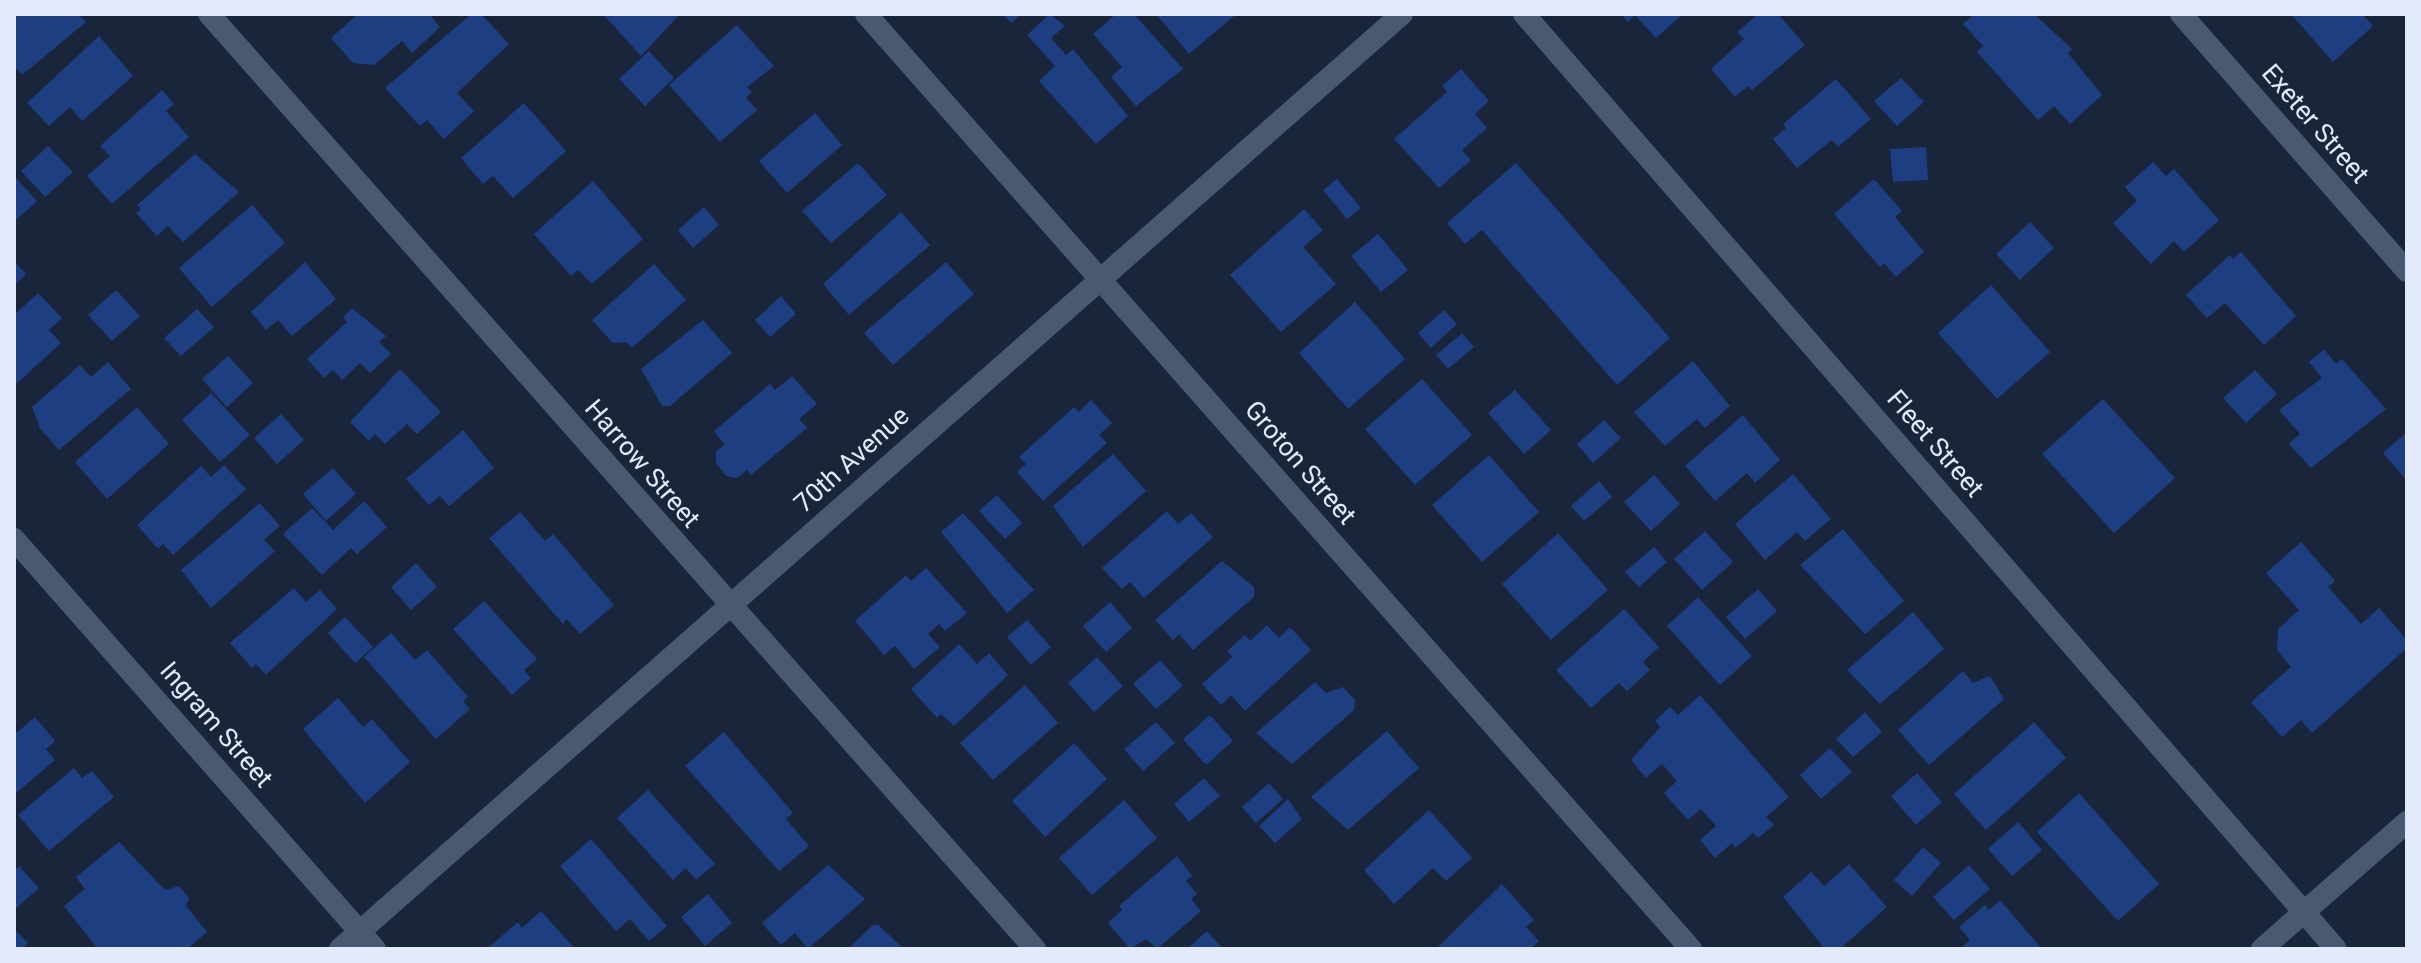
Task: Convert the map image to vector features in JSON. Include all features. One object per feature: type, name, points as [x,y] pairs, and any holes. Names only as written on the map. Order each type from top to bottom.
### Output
[{"type":"street","name":"Harrow Street","points":[[209,14],[1035,949]]},
{"type":"street","name":"Groton Street","points":[[866,14],[1691,949]]},
{"type":"street","name":"70th Avenue","points":[[340,949],[1402,14]]},
{"type":"street","name":"Fleet Street","points":[[1524,14],[2336,949]]},
{"type":"street","name":"Exeter Street","points":[[2181,14],[2407,271]]},
{"type":"street","name":"Ingram Street","points":[[14,539],[375,949]]},
{"type":"street","points":[[2262,949],[2407,822]]},
{"type":"building","points":[[16,14],[78,14],[86,22],[22,75],[14,66]]},
{"type":"building","points":[[358,14],[429,14],[440,27],[412,53],[402,41],[374,65],[353,63],[331,38]]},
{"type":"building","points":[[471,14],[481,14],[509,44],[457,93],[474,111],[444,139],[427,120],[420,126],[385,88]]},
{"type":"building","points":[[603,14],[680,14],[641,56]]},
{"type":"building","points":[[1003,14],[1021,14],[1011,23]]},
{"type":"building","points":[[1050,14],[1065,26],[1051,38],[1066,55],[1073,49],[1128,116],[1096,144],[1039,81],[1055,66],[1027,35]]},
{"type":"building","points":[[1116,14],[1134,14],[1183,69],[1136,106],[1111,77],[1122,67],[1093,34]]},
{"type":"building","points":[[1156,14],[1233,14],[1234,16],[1189,54]]},
{"type":"building","points":[[1621,14],[1683,14],[1656,38],[1635,15],[1628,22]]},
{"type":"building","points":[[1758,14],[1778,14],[1805,45],[1752,90],[1748,86],[1735,97],[1711,69],[1744,39],[1737,32]]},
{"type":"building","points":[[1975,14],[2034,14],[2072,49],[2068,53],[2102,95],[2070,124],[2054,106],[2038,120],[1977,52],[1983,46],[1963,24]]},
{"type":"building","points":[[2291,14],[2362,14],[2373,26],[2333,62]]},
{"type":"building","points":[[737,25],[774,66],[747,87],[752,92],[746,98],[757,110],[720,142],[669,85]]},
{"type":"building","points":[[99,36],[133,76],[82,121],[70,107],[49,126],[27,103]]},
{"type":"building","points":[[649,51],[674,78],[645,106],[619,79]]},
{"type":"building","points":[[1461,69],[1489,101],[1475,114],[1487,128],[1462,150],[1471,160],[1439,188],[1394,139],[1447,92],[1442,86]]},
{"type":"building","points":[[1901,78],[1924,102],[1897,126],[1874,101]]},
{"type":"building","points":[[1836,79],[1871,119],[1838,147],[1832,140],[1797,168],[1773,139],[1786,128],[1783,124]]},
{"type":"building","points":[[162,90],[174,104],[166,111],[189,137],[112,204],[87,176],[110,156],[100,146]]},
{"type":"building","points":[[524,103],[566,151],[513,198],[493,176],[483,184],[461,158]]},
{"type":"building","points":[[815,113],[842,145],[787,193],[759,161]]},
{"type":"building","points":[[48,146],[73,172],[45,197],[21,171]]},
{"type":"building","points":[[1926,147],[1928,180],[1893,182],[1890,149]]},
{"type":"building","points":[[195,154],[239,192],[183,242],[168,226],[157,236],[136,213],[141,209],[137,205]]},
{"type":"building","points":[[2153,162],[2166,176],[2174,169],[2219,220],[2184,252],[2174,241],[2151,264],[2113,223],[2137,201],[2125,187]]},
{"type":"building","points":[[858,163],[887,195],[831,243],[802,211]]},
{"type":"building","points":[[1516,163],[1670,338],[1617,385],[1482,230],[1465,244],[1447,223]]},
{"type":"building","points":[[14,176],[37,201],[14,222]]},
{"type":"building","points":[[1337,179],[1361,208],[1347,219],[1323,190]]},
{"type":"building","points":[[1874,179],[1902,211],[1895,217],[1924,252],[1896,277],[1884,263],[1880,267],[1834,214]]},
{"type":"building","points":[[593,181],[643,239],[592,284],[578,270],[571,276],[534,234]]},
{"type":"building","points":[[252,205],[285,243],[212,307],[179,268]]},
{"type":"building","points":[[704,207],[719,225],[693,248],[678,230]]},
{"type":"building","points":[[1304,209],[1323,230],[1303,247],[1336,284],[1281,332],[1230,275]]},
{"type":"building","points":[[901,212],[930,245],[849,315],[823,284]]},
{"type":"building","points":[[2030,222],[2054,248],[2020,280],[1996,254]]},
{"type":"building","points":[[1378,234],[1408,270],[1381,292],[1351,256]]},
{"type":"building","points":[[2241,252],[2296,316],[2264,345],[2225,303],[2207,318],[2186,295],[2230,255],[2233,259]]},
{"type":"building","points":[[14,261],[26,274],[14,286]]},
{"type":"building","points":[[305,262],[336,299],[292,336],[278,320],[266,330],[251,312]]},
{"type":"building","points":[[946,262],[974,294],[893,365],[864,333]]},
{"type":"building","points":[[654,264],[686,300],[632,348],[626,342],[613,343],[592,320]]},
{"type":"building","points":[[1991,285],[2050,352],[1997,399],[1938,333]]},
{"type":"building","points":[[116,290],[140,316],[112,341],[88,315]]},
{"type":"building","points":[[38,293],[62,318],[49,330],[61,343],[14,386],[14,315]]},
{"type":"building","points":[[781,296],[796,314],[770,337],[755,320]]},
{"type":"building","points":[[1355,302],[1405,359],[1348,409],[1299,353]]},
{"type":"building","points":[[352,308],[386,336],[379,342],[391,354],[370,373],[360,363],[342,380],[333,370],[324,378],[307,359],[347,322],[343,317]]},
{"type":"building","points":[[197,309],[214,327],[181,356],[164,338]]},
{"type":"building","points":[[1444,310],[1457,324],[1431,348],[1418,333]]},
{"type":"building","points":[[703,320],[732,353],[670,406],[662,406],[641,369]]},
{"type":"building","points":[[1462,333],[1474,347],[1448,369],[1436,355]]},
{"type":"building","points":[[2324,349],[2336,364],[2342,359],[2386,409],[2311,468],[2289,444],[2300,434],[2279,410],[2322,378],[2309,362]]},
{"type":"building","points":[[228,356],[253,383],[227,407],[202,379]]},
{"type":"building","points":[[1693,361],[1730,406],[1705,428],[1697,419],[1665,446],[1634,412]]},
{"type":"building","points":[[108,362],[131,389],[59,450],[40,428],[32,407],[80,365],[91,377]]},
{"type":"building","points":[[400,369],[441,412],[417,434],[407,424],[385,444],[375,434],[369,441],[350,422]]},
{"type":"building","points":[[2255,370],[2277,394],[2246,423],[2223,398]]},
{"type":"building","points":[[792,376],[817,404],[799,419],[807,428],[751,475],[747,470],[737,478],[726,476],[716,463],[716,451],[725,445],[714,431],[770,384],[775,390]]},
{"type":"building","points":[[1422,379],[1472,435],[1415,485],[1365,429]]},
{"type":"building","points":[[1515,390],[1551,430],[1524,454],[1488,413]]},
{"type":"building","points":[[211,393],[250,435],[220,462],[182,420]]},
{"type":"building","points":[[2103,399],[2175,478],[2114,533],[2042,454]]},
{"type":"building","points":[[1091,400],[1112,423],[1099,435],[1107,443],[1043,501],[1017,472],[1026,464],[1019,457],[1074,407],[1079,412]]},
{"type":"building","points":[[137,407],[169,444],[107,499],[75,462]]},
{"type":"building","points":[[281,414],[304,440],[277,464],[254,438]]},
{"type":"building","points":[[1743,415],[1780,460],[1755,483],[1747,473],[1715,501],[1685,466]]},
{"type":"building","points":[[1604,420],[1621,438],[1593,463],[1577,444]]},
{"type":"building","points":[[463,430],[494,468],[449,506],[440,496],[429,505],[406,479]]},
{"type":"building","points":[[2407,432],[2407,481],[2383,453]]},
{"type":"building","points":[[1113,454],[1146,491],[1083,547],[1053,506]]},
{"type":"building","points":[[1489,455],[1539,512],[1482,562],[1432,505]]},
{"type":"building","points":[[224,465],[246,489],[173,555],[163,544],[158,549],[137,525],[201,466],[211,477]]},
{"type":"building","points":[[333,468],[356,494],[326,521],[303,494]]},
{"type":"building","points":[[1793,474],[1831,519],[1805,541],[1797,532],[1765,560],[1735,524]]},
{"type":"building","points":[[1654,475],[1680,504],[1651,531],[1624,502]]},
{"type":"building","points":[[1599,481],[1612,497],[1584,521],[1571,506]]},
{"type":"building","points":[[997,495],[1022,523],[1005,539],[979,511]]},
{"type":"building","points":[[364,501],[387,527],[357,554],[351,548],[322,575],[283,534],[312,508],[333,530]]},
{"type":"building","points":[[260,503],[280,526],[264,540],[275,551],[211,608],[181,570]]},
{"type":"building","points":[[1167,511],[1178,524],[1191,513],[1213,537],[1144,598],[1130,582],[1122,589],[1102,568]]},
{"type":"building","points":[[520,512],[545,541],[553,534],[614,605],[580,634],[567,619],[563,624],[489,538]]},
{"type":"building","points":[[963,513],[1034,590],[1007,613],[941,532]]},
{"type":"building","points":[[1843,529],[1904,601],[1865,634],[1800,565]]},
{"type":"building","points":[[1705,531],[1733,562],[1702,590],[1674,559]]},
{"type":"building","points":[[1558,533],[1608,590],[1551,640],[1502,584]]},
{"type":"building","points":[[2301,542],[2335,581],[2328,587],[2361,624],[2379,608],[2407,640],[2407,648],[2312,733],[2301,720],[2282,737],[2251,702],[2291,667],[2277,650],[2278,629],[2299,610],[2266,573]]},
{"type":"building","points":[[1654,547],[1667,562],[1639,587],[1625,572]]},
{"type":"building","points":[[1222,561],[1254,587],[1254,597],[1193,650],[1179,634],[1173,640],[1155,620]]},
{"type":"building","points":[[416,563],[437,587],[411,610],[391,587]]},
{"type":"building","points":[[926,568],[967,613],[945,631],[939,624],[928,634],[940,647],[914,669],[895,646],[884,655],[855,621],[906,575],[911,581]]},
{"type":"building","points":[[294,588],[306,602],[320,590],[337,609],[266,675],[256,664],[252,668],[230,643]]},
{"type":"building","points":[[1758,589],[1777,611],[1745,639],[1726,617]]},
{"type":"building","points":[[1698,597],[1752,656],[1720,685],[1667,626]]},
{"type":"building","points":[[484,601],[537,659],[524,670],[531,678],[512,695],[453,629]]},
{"type":"building","points":[[1110,602],[1132,628],[1106,652],[1083,626]]},
{"type":"building","points":[[1624,609],[1659,647],[1643,662],[1650,670],[1627,691],[1619,683],[1591,708],[1556,670]]},
{"type":"building","points":[[1913,612],[1944,649],[1880,704],[1847,670]]},
{"type":"building","points":[[345,617],[373,647],[355,663],[328,633]]},
{"type":"building","points":[[1027,620],[1051,647],[1031,665],[1007,637]]},
{"type":"building","points":[[1267,625],[1279,638],[1290,627],[1311,650],[1245,711],[1231,695],[1221,705],[1202,684],[1232,657],[1227,651],[1245,635],[1250,641]]},
{"type":"building","points":[[391,633],[415,660],[427,650],[468,697],[463,701],[470,709],[436,739],[364,657]]},
{"type":"building","points":[[959,644],[977,664],[989,653],[1008,675],[954,726],[941,714],[937,718],[911,689]]},
{"type":"building","points":[[1097,657],[1123,686],[1094,712],[1068,683]]},
{"type":"building","points":[[1160,660],[1183,686],[1156,709],[1133,684]]},
{"type":"building","points":[[1963,671],[1973,683],[1990,676],[2004,699],[1929,765],[1898,730]]},
{"type":"building","points":[[1315,682],[1326,693],[1343,687],[1355,700],[1354,710],[1292,764],[1256,733]]},
{"type":"building","points":[[1025,685],[1058,723],[993,780],[960,743]]},
{"type":"building","points":[[1700,695],[1789,797],[1766,817],[1774,825],[1758,838],[1753,833],[1735,848],[1732,843],[1715,858],[1700,840],[1716,826],[1701,809],[1688,820],[1664,793],[1677,781],[1662,764],[1646,778],[1631,760],[1660,727],[1655,721],[1670,707],[1678,715]]},
{"type":"building","points":[[338,698],[363,727],[372,719],[410,762],[365,803],[303,729]]},
{"type":"building","points":[[1865,712],[1882,732],[1853,757],[1836,739]]},
{"type":"building","points":[[1210,715],[1233,741],[1206,765],[1183,739]]},
{"type":"building","points":[[35,717],[55,741],[46,749],[55,760],[14,795],[14,735]]},
{"type":"building","points":[[1156,722],[1175,743],[1143,771],[1124,749]]},
{"type":"building","points":[[2034,722],[2066,758],[1986,830],[1954,794]]},
{"type":"building","points":[[1387,731],[1419,768],[1348,830],[1311,797]]},
{"type":"building","points":[[724,732],[793,813],[786,819],[809,846],[779,871],[685,766]]},
{"type":"building","points":[[1074,743],[1107,779],[1045,837],[1012,801]]},
{"type":"building","points":[[1830,748],[1852,772],[1821,799],[1800,775]]},
{"type":"building","points":[[74,768],[82,778],[92,771],[114,797],[49,851],[18,815]]},
{"type":"building","points":[[1917,773],[1942,802],[1916,825],[1891,796]]},
{"type":"building","points":[[1204,778],[1220,796],[1189,822],[1174,804]]},
{"type":"building","points":[[1269,783],[1283,799],[1256,823],[1242,807]]},
{"type":"building","points":[[648,790],[715,864],[696,880],[686,868],[673,880],[617,818]]},
{"type":"building","points":[[2079,793],[2159,884],[2118,921],[2037,832]]},
{"type":"building","points":[[1288,799],[1302,819],[1275,843],[1259,826]]},
{"type":"building","points":[[1124,800],[1157,838],[1092,895],[1059,858]]},
{"type":"building","points":[[1429,810],[1472,858],[1446,881],[1433,868],[1394,904],[1364,870]]},
{"type":"building","points":[[2018,822],[2042,850],[2012,876],[1988,849]]},
{"type":"building","points":[[591,839],[667,926],[649,941],[630,919],[616,931],[560,866]]},
{"type":"building","points":[[119,842],[165,890],[179,886],[189,898],[186,906],[207,932],[187,949],[98,949],[64,906],[85,889],[76,877]]},
{"type":"building","points":[[1923,847],[1941,863],[1912,896],[1894,880]]},
{"type":"building","points":[[1177,856],[1192,876],[1186,881],[1197,894],[1191,899],[1201,911],[1157,949],[1146,939],[1130,949],[1108,923],[1122,910],[1119,906]]},
{"type":"building","points":[[1849,864],[1887,907],[1840,949],[1825,949],[1783,897],[1811,872],[1824,886]]},
{"type":"building","points":[[828,865],[865,899],[808,949],[795,933],[781,945],[762,923]]},
{"type":"building","points":[[1969,865],[1990,889],[1954,920],[1933,897]]},
{"type":"building","points":[[19,866],[39,888],[14,910],[14,871]]},
{"type":"building","points":[[1502,884],[1534,920],[1526,927],[1539,941],[1530,949],[1436,949]]},
{"type":"building","points":[[708,894],[732,923],[705,946],[681,917]]},
{"type":"building","points":[[2000,900],[2042,949],[1960,949],[1970,940],[1959,927],[1985,905],[1989,910]]},
{"type":"building","points":[[541,911],[575,949],[487,949],[518,922],[522,928]]},
{"type":"building","points":[[873,925],[878,925],[904,949],[848,949]]},
{"type":"building","points":[[14,929],[28,943],[22,949],[14,949]]},
{"type":"building","points":[[1207,931],[1223,949],[1187,949]]}]
